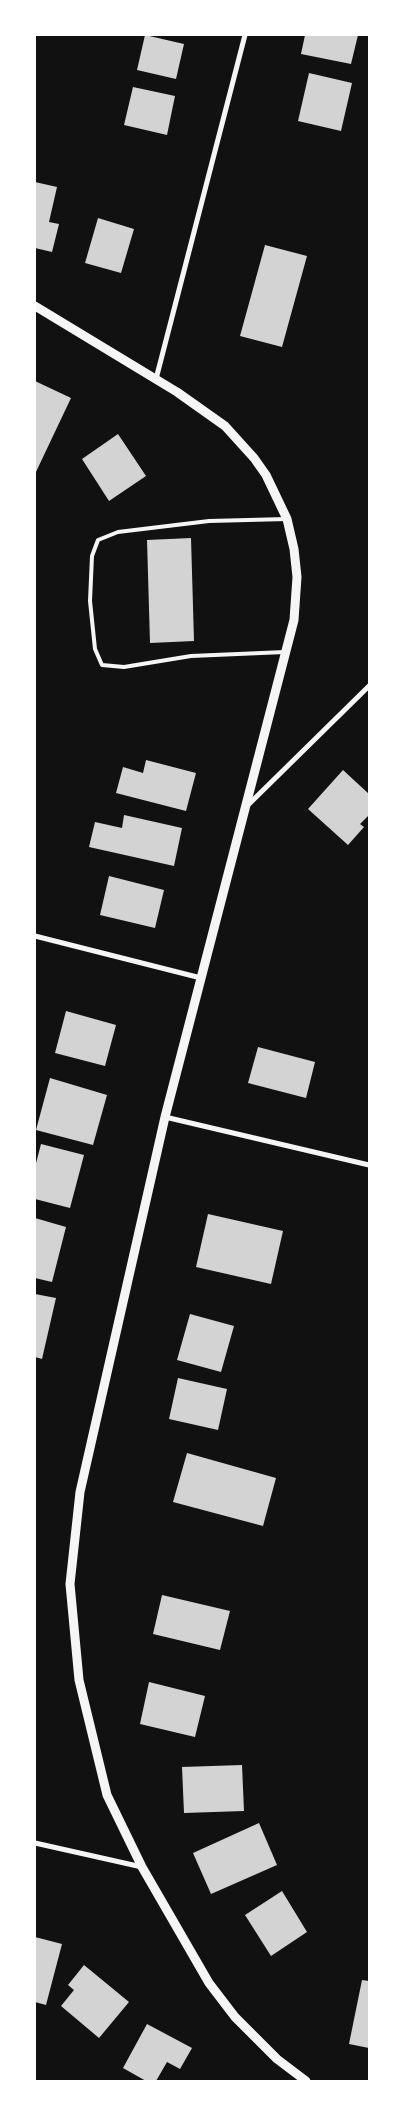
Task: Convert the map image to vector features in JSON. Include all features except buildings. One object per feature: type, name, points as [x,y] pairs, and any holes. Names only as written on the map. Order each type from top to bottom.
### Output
[{"type":"street","points":[[156,379],[245,35]]},
{"type":"street","points":[[35,306],[156,379],[206,412],[241,442],[266,475],[287,519],[297,577],[294,620],[165,1117],[80,1492],[70,1584],[79,1680],[108,1795],[142,1867],[209,1983],[236,2017],[278,2059],[306,2081]]},
{"type":"street","points":[[246,807],[369,686]]},
{"type":"street","points":[[35,936],[201,978]]},
{"type":"street","points":[[165,1117],[369,1165]]},
{"type":"street","points":[[35,1843],[142,1867]]},
{"type":"lane","points":[[286,652],[191,656],[124,667],[102,665],[95,649],[90,601],[92,556],[98,540],[118,532],[209,521],[287,519]]}]
